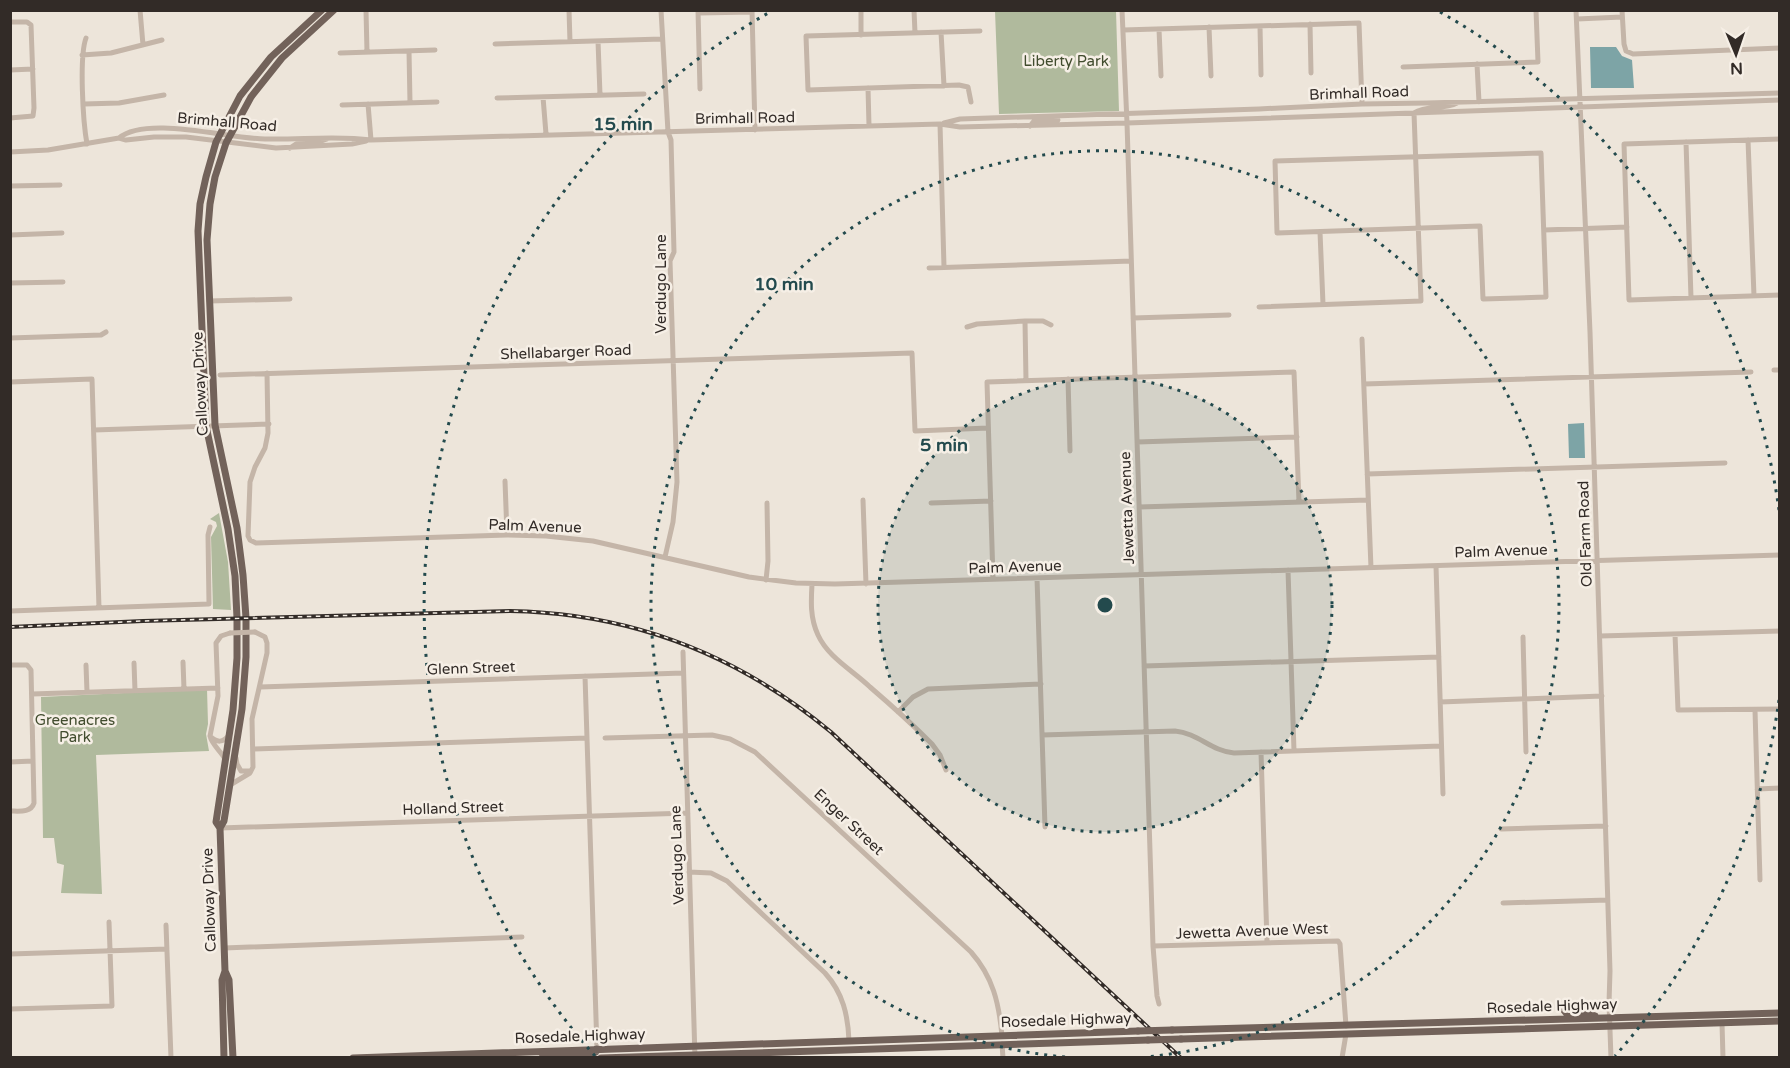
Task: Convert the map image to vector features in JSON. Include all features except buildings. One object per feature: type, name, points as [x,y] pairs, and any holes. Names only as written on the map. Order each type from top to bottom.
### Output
[{"type":"main road","points":[[290,45],[308,28],[309,22],[322,10]]},
{"type":"main road","name":"Calloway Drive","points":[[220,828],[216,822],[230,734],[237,658],[236,597],[228,529],[206,426],[198,261],[200,206],[216,142],[234,106],[251,81],[290,45],[334,10]]},
{"type":"main road","name":"Calloway Drive","points":[[224,1058],[222,980],[225,970],[220,828],[224,821],[245,683],[246,632],[245,597],[237,528],[214,425],[208,246],[210,204],[215,177],[230,135],[246,105],[290,45]]},
{"type":"main road","points":[[200,206],[205,213],[204,241],[208,246]]},
{"type":"main road","points":[[198,261],[204,270],[205,297],[210,301]]},
{"type":"main road","name":"Calloway Drive","points":[[225,970],[230,980],[233,1058]]},
{"type":"main road","points":[[1563,1009],[1568,1014],[1587,1014],[1600,1018]]},
{"type":"main road","name":"Rosedale Highway","points":[[773,1051],[845,1046],[850,1049],[909,1039],[1172,1030],[1468,1030],[1727,1014],[1779,1013]]},
{"type":"main road","points":[[1683,1024],[1721,1019],[1727,1014]]},
{"type":"main road","name":"Rosedale Highway","points":[[602,1058],[695,1053],[1252,1037],[1392,1027],[1404,1024],[1529,1020],[1600,1018],[1610,1022],[1683,1024],[1779,1021]]},
{"type":"main road","points":[[1468,1030],[1523,1024],[1529,1020]]},
{"type":"main road","points":[[1002,1044],[1010,1039],[1071,1037],[1087,1033]]},
{"type":"main road","points":[[949,1046],[958,1043],[996,1041],[1002,1036]]},
{"type":"main road","points":[[614,1057],[616,1053],[636,1052],[647,1048]]},
{"type":"main road","name":"Rosedale Highway","points":[[353,1058],[647,1048],[695,1053]]},
{"type":"main road","points":[[542,1058],[591,1054],[597,1049]]},
{"type":"main road","points":[[437,1058],[455,1054]]},
{"type":"street","points":[[140,10],[143,45]]},
{"type":"street","points":[[366,10],[367,52]]},
{"type":"street","points":[[569,10],[570,42]]},
{"type":"street","name":"Verdugo Lane","points":[[661,10],[671,140],[674,252],[670,261],[677,497],[674,522],[665,557]]},
{"type":"street","points":[[861,10],[861,35]]},
{"type":"street","points":[[914,10],[915,33]]},
{"type":"street","name":"Jewetta Avenue","points":[[1122,10],[1153,946],[1159,1004]]},
{"type":"street","points":[[1402,66],[1538,62],[1536,10]]},
{"type":"street","name":"Old Farm Road","points":[[1576,10],[1592,377],[1611,1058]]},
{"type":"street","points":[[700,89],[698,12],[752,11],[755,130]]},
{"type":"street","points":[[1576,19],[1622,14],[1624,44],[1626,51],[1633,54],[1779,48]]},
{"type":"street","points":[[10,22],[30,23],[32,28],[34,108],[33,116],[10,118]]},
{"type":"street","points":[[1123,30],[1359,23],[1362,104]]},
{"type":"street","points":[[1310,24],[1311,73]]},
{"type":"street","points":[[1260,26],[1261,75]]},
{"type":"street","points":[[1209,27],[1211,76]]},
{"type":"street","points":[[1159,29],[1161,76]]},
{"type":"street","points":[[971,102],[968,87],[808,90],[806,36],[980,31]]},
{"type":"street","points":[[940,32],[944,86]]},
{"type":"street","points":[[86,38],[82,56],[87,144]]},
{"type":"street","points":[[495,44],[662,39]]},
{"type":"street","points":[[82,56],[111,53],[162,40]]},
{"type":"street","points":[[598,41],[600,95]]},
{"type":"street","points":[[340,53],[435,50]]},
{"type":"street","points":[[409,51],[410,103]]},
{"type":"street","points":[[1477,64],[1479,102]]},
{"type":"street","points":[[10,70],[33,69]]},
{"type":"street","points":[[868,88],[869,126]]},
{"type":"street","name":"Brimhall Road","points":[[940,124],[960,119],[1362,104],[1779,93]]},
{"type":"street","points":[[497,98],[644,94]]},
{"type":"street","points":[[84,104],[119,103],[164,95]]},
{"type":"street","points":[[543,97],[546,134]]},
{"type":"street","name":"Brimhall Road","points":[[119,138],[126,140],[172,137],[259,148],[290,148],[352,144],[371,140],[546,134],[940,124],[960,127],[1029,126],[1779,100]]},
{"type":"street","points":[[342,105],[437,102]]},
{"type":"street","points":[[1259,307],[1421,301],[1414,113],[1425,108],[1448,108],[1458,102]]},
{"type":"street","points":[[368,104],[371,140]]},
{"type":"street","points":[[1029,126],[1034,121],[1059,120],[1067,116]]},
{"type":"street","points":[[978,126],[984,123],[1008,122],[1013,118]]},
{"type":"street","points":[[940,124],[944,267]]},
{"type":"street","name":"Brimhall Road","points":[[10,152],[48,150],[87,144],[119,138],[126,133],[160,128],[262,139],[351,137],[371,140]]},
{"type":"street","points":[[290,148],[296,144],[316,143],[331,138]]},
{"type":"street","points":[[1779,139],[1624,144],[1629,300],[1779,295]]},
{"type":"street","points":[[1748,140],[1754,296]]},
{"type":"street","points":[[1686,142],[1691,298]]},
{"type":"street","points":[[1541,153],[1546,297],[1483,299],[1480,226],[1277,233],[1275,161],[1416,156],[1541,153]]},
{"type":"street","points":[[10,186],[60,185]]},
{"type":"street","points":[[1544,230],[1627,227]]},
{"type":"street","points":[[1320,232],[1323,304]]},
{"type":"street","points":[[10,235],[62,233]]},
{"type":"street","points":[[929,268],[1131,261]]},
{"type":"street","points":[[10,283],[63,282]]},
{"type":"street","points":[[210,301],[290,299]]},
{"type":"street","points":[[1133,318],[1229,315]]},
{"type":"street","points":[[1025,321],[1026,381]]},
{"type":"street","points":[[967,327],[977,324],[1025,321],[1043,321],[1051,325]]},
{"type":"street","points":[[10,338],[101,335],[106,332]]},
{"type":"street","points":[[1362,339],[1371,567]]},
{"type":"street","name":"Shellabarger Road","points":[[220,375],[912,353],[915,430],[988,428]]},
{"type":"street","points":[[993,579],[987,382],[1294,372],[1299,502]]},
{"type":"street","points":[[1364,384],[1751,372]]},
{"type":"street","points":[[94,430],[269,424],[267,374]]},
{"type":"street","points":[[10,382],[92,379],[99,608]]},
{"type":"street","points":[[1068,379],[1070,451]]},
{"type":"street","name":"Palm Avenue","points":[[269,424],[267,441],[255,467],[250,486],[248,536],[252,542],[256,543],[507,535],[546,536],[624,547],[726,573],[766,580],[812,584],[1141,576],[1779,555]]},
{"type":"street","points":[[1137,442],[1297,437]]},
{"type":"street","points":[[1367,474],[1725,463]]},
{"type":"street","points":[[505,481],[507,535]]},
{"type":"street","points":[[1139,507],[1368,500]]},
{"type":"street","points":[[863,501],[866,584]]},
{"type":"street","points":[[931,502],[991,501]]},
{"type":"street","points":[[766,580],[767,503]]},
{"type":"street","points":[[10,610],[209,604],[208,535],[210,527]]},
{"type":"street","points":[[1436,566],[1443,794]]},
{"type":"street","points":[[1288,570],[1294,751]]},
{"type":"street","points":[[1037,578],[1045,827]]},
{"type":"street","points":[[812,584],[812,614],[815,629],[822,643],[831,655],[932,744],[940,755],[946,770]]},
{"type":"street","points":[[1600,636],[1779,631]]},
{"type":"street","points":[[225,759],[210,736],[218,688],[216,643],[221,636],[230,633],[255,632],[262,634],[267,643],[267,658],[252,719],[253,765],[252,771],[230,785]]},
{"type":"street","points":[[1675,634],[1678,710],[1779,709]]},
{"type":"street","points":[[1523,637],[1526,752]]},
{"type":"street","name":"Verdugo Lane","points":[[682,652],[695,1053]]},
{"type":"street","points":[[1144,666],[1438,657]]},
{"type":"street","points":[[183,662],[184,689]]},
{"type":"street","points":[[134,663],[135,690]]},
{"type":"street","points":[[10,665],[29,666],[32,694],[34,803],[31,809],[10,811]]},
{"type":"street","points":[[86,665],[87,692]]},
{"type":"street","name":"Glenn Street","points":[[260,687],[683,672]]},
{"type":"street","points":[[585,676],[597,1049]]},
{"type":"street","points":[[898,712],[913,697],[928,689],[1041,684]]},
{"type":"street","points":[[32,694],[218,688]]},
{"type":"street","points":[[1440,702],[1602,696]]},
{"type":"street","points":[[1755,710],[1760,880]]},
{"type":"street","points":[[1042,735],[1181,731],[1221,751],[1234,753],[1441,746]]},
{"type":"street","points":[[210,736],[219,742],[230,734]]},
{"type":"street","name":"Enger Street","points":[[605,738],[685,735],[720,737],[738,742],[755,752],[971,952],[983,968],[996,994],[1002,1036]]},
{"type":"street","points":[[253,749],[587,738]]},
{"type":"street","points":[[1261,752],[1267,942]]},
{"type":"street","points":[[235,753],[241,771],[252,771]]},
{"type":"street","points":[[10,762],[33,761]]},
{"type":"street","points":[[1757,789],[1779,789]]},
{"type":"street","name":"Holland Street","points":[[220,828],[687,813]]},
{"type":"street","points":[[1501,829],[1606,826]]},
{"type":"street","points":[[689,872],[711,873],[727,881],[825,973],[836,987],[843,1002],[848,1019],[850,1049]]},
{"type":"street","points":[[1503,903],[1608,900]]},
{"type":"street","points":[[10,1009],[112,1006],[109,922]]},
{"type":"street","points":[[166,925],[171,1058]]},
{"type":"street","points":[[224,948],[522,937]]},
{"type":"street","name":"Jewetta Avenue West","points":[[1153,946],[1338,940],[1346,1030]]},
{"type":"street","points":[[10,954],[167,949]]},
{"type":"street","points":[[1722,1023],[1723,1058]]},
{"type":"street","points":[[1342,1058],[1346,1030]]},
{"type":"street","points":[[1002,1044],[1003,1058]]},
{"type":"green space","name":"Liberty Park","points":[[995,11],[1116,11],[1119,111],[999,114]]},
{"type":"green space","points":[[219,513],[228,562],[231,610],[213,609],[211,537],[217,526],[216,522],[210,519]]},
{"type":"green space","name":"Greenacres Park","points":[[207,689],[206,734],[209,751],[96,755],[102,894],[61,893],[64,865],[57,863],[54,838],[43,838],[41,697]]},
{"type":"water","points":[[1590,47],[1616,47],[1622,56],[1632,60],[1634,88],[1591,88]]},
{"type":"water","points":[[1584,423],[1585,458],[1569,458],[1568,424]]},
{"type":"railway","points":[[10,627],[510,611],[598,620],[681,643],[758,680],[795,704],[831,732],[1181,1058]]}]
